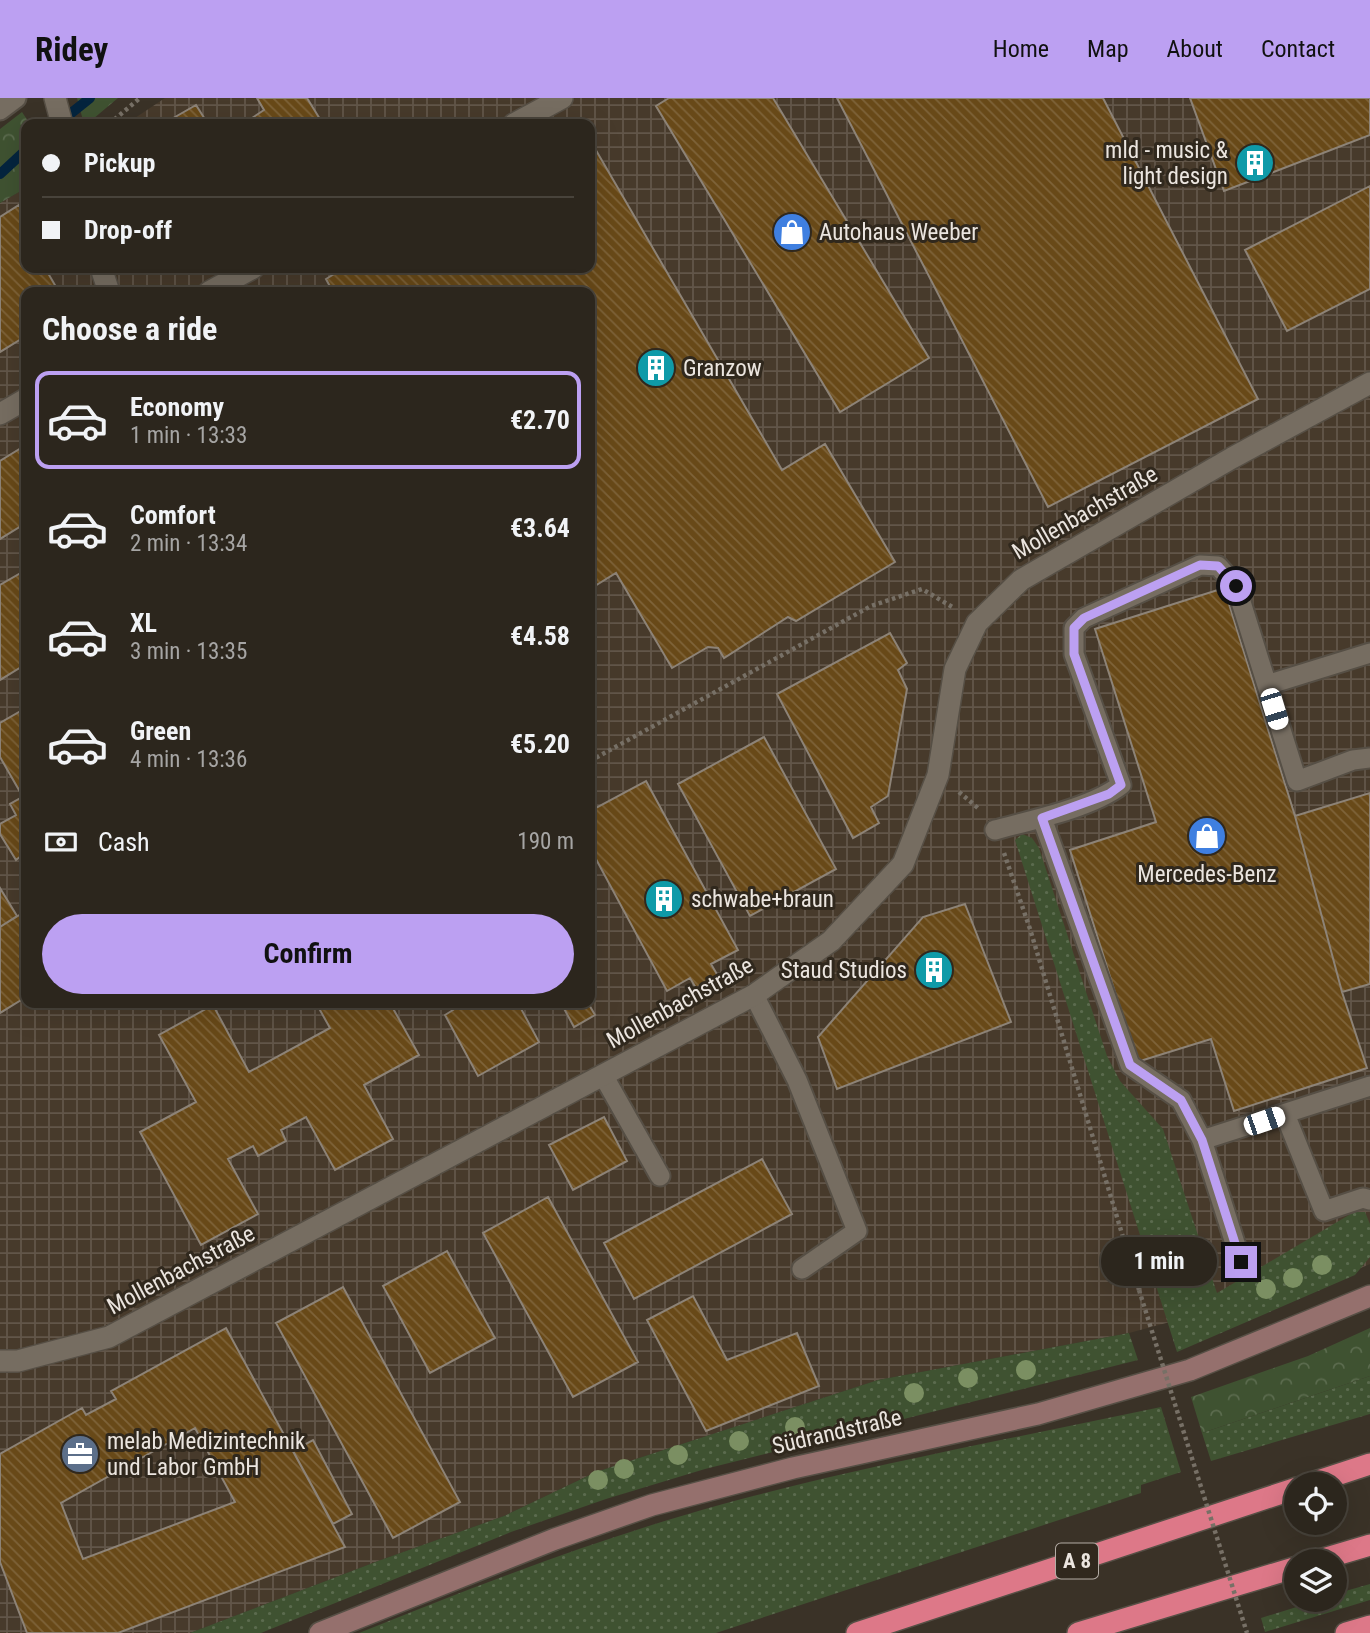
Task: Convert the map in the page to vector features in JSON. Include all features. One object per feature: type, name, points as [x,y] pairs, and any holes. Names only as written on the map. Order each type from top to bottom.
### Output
[{"type":"highway","points":[[1346,1472],[1370,1464]]},
{"type":"highway","name":"A 8","points":[[858,1633],[1284,1492]]},
{"type":"highway","points":[[1347,1552],[1370,1545]]},
{"type":"highway","points":[[1078,1633],[1284,1571]]},
{"type":"highway","points":[[1346,1633],[1370,1626]]},
{"type":"main road","name":"Südrandstraße","points":[[320,1633],[555,1539],[652,1505],[793,1468],[1038,1414],[1178,1374],[1370,1296]]},
{"type":"street","points":[[55,98],[61,119]]},
{"type":"street","points":[[523,119],[562,98]]},
{"type":"street","points":[[218,287],[244,273]]},
{"type":"street","name":"Mollenbachstraße","points":[[0,1361],[18,1361],[109,1338],[754,995],[831,941],[903,864],[938,775],[955,668],[977,623],[1021,580],[1232,458],[1370,383]]},
{"type":"street","points":[[0,414],[21,401]]},
{"type":"lane","points":[[0,110],[16,98]]},
{"type":"lane","points":[[995,830],[1042,818],[1109,794],[1121,785],[1074,654],[1074,628],[1084,618],[1200,565],[1218,566],[1236,586],[1297,781],[1353,761],[1370,758]]},
{"type":"lane","points":[[1267,685],[1370,653]]},
{"type":"lane","points":[[1042,818],[1130,1065],[1181,1100],[1202,1140],[1241,1262]]},
{"type":"lane","points":[[754,995],[797,1080],[857,1231],[802,1269]]},
{"type":"lane","points":[[603,1075],[660,1176]]},
{"type":"lane","points":[[1202,1140],[1370,1086]]},
{"type":"lane","points":[[1285,1114],[1324,1211],[1363,1198],[1370,1200]]},
{"type":"path","points":[[114,119],[140,98]]},
{"type":"path","points":[[595,758],[871,607],[922,589],[977,623]]},
{"type":"path","points":[[1010,871],[1247,1633]]},
{"type":"shaded area","points":[[165,98],[1370,98],[1370,1264],[1178,1346],[1170,1322],[1129,1333],[878,1380],[596,1472],[504,1516],[190,1633],[0,1633],[0,203],[21,191],[21,273],[595,273],[595,119],[134,119]]},
{"type":"green space","points":[[77,98],[118,98],[93,119],[83,119]]},
{"type":"green space","points":[[22,112],[27,119],[21,119],[21,191],[0,203],[0,129]]},
{"type":"green space","points":[[1022,834],[1032,838],[1039,848],[1107,1056],[1120,1081],[1163,1129],[1217,1293],[1354,1212],[1365,1212],[1370,1224],[1370,1257],[1355,1275],[1177,1352],[1015,840]]},
{"type":"green space","points":[[1370,1328],[1370,1376],[1202,1433],[1191,1397],[1308,1356]]},
{"type":"green space","points":[[1129,1333],[1138,1360],[705,1469],[606,1499],[511,1532],[261,1633],[190,1633],[504,1516],[596,1472],[878,1380]]},
{"type":"green space","points":[[1370,1376],[1370,1414],[1211,1461],[1202,1433]]},
{"type":"green space","points":[[1161,1407],[1181,1472],[1141,1485],[1141,1493],[716,1633],[359,1633],[539,1563],[723,1504],[886,1464]]},
{"type":"green space","points":[[1370,1584],[1370,1600],[1347,1607],[1347,1591]]},
{"type":"green space","points":[[1284,1611],[1331,1612],[1265,1632],[1261,1618]]},
{"type":"building","points":[[257,98],[307,98],[320,119],[250,119],[264,110]]},
{"type":"building","name":"Autohaus Weeber","points":[[669,98],[773,98],[929,358],[840,412],[656,106]]},
{"type":"building","points":[[837,98],[1103,98],[1258,399],[1048,507]]},
{"type":"building","name":"mld - music & light design","points":[[1190,98],[1370,98],[1370,135],[1224,191]]},
{"type":"building","points":[[196,105],[205,119],[172,119]]},
{"type":"building","name":"Granzow","points":[[595,149],[782,470],[825,444],[895,562],[796,621],[788,617],[724,658],[718,648],[708,647],[672,668],[616,573],[595,586],[595,287],[330,287],[326,279],[336,273],[595,273]]},
{"type":"building","points":[[1370,186],[1370,289],[1287,331],[1245,250]]},
{"type":"building","points":[[19,205],[21,273],[48,273],[56,287],[21,287],[21,339],[0,352],[0,217]]},
{"type":"building","points":[[21,448],[21,526],[0,539],[0,461]]},
{"type":"building","points":[[21,573],[21,667],[0,680],[0,585]]},
{"type":"building","name":"Mercedes-Benz","points":[[1224,588],[1295,816],[1342,992],[1367,1068],[1234,1111],[1211,1039],[1137,1062],[1070,850],[1156,822],[1095,629]]},
{"type":"building","points":[[890,633],[907,663],[898,670],[907,689],[888,796],[871,807],[879,823],[853,838],[777,694]]},
{"type":"building","points":[[21,711],[21,794],[0,757],[0,723]]},
{"type":"building","points":[[764,737],[836,869],[750,916],[678,784]]},
{"type":"building","name":"schwabe+braun","points":[[646,781],[738,950],[711,964],[718,976],[696,988],[690,978],[667,991],[595,857],[595,808]]},
{"type":"building","name":"Mercedes-Benz","points":[[1370,793],[1370,984],[1342,992],[1295,816]]},
{"type":"building","points":[[21,798],[21,856],[16,860],[0,834],[0,824],[16,815],[10,804]]},
{"type":"building","points":[[0,888],[17,916],[0,927]]},
{"type":"building","name":"Staud Studios","points":[[965,904],[1011,1022],[837,1089],[818,1037],[923,917]]},
{"type":"building","points":[[21,914],[21,1000],[0,1013],[0,927]]},
{"type":"building","points":[[208,1008],[215,1008],[249,1072],[330,1028],[319,1008],[393,1008],[419,1055],[364,1085],[393,1139],[335,1170],[306,1117],[281,1130],[286,1141],[258,1156],[253,1146],[228,1159],[258,1214],[201,1245],[140,1132],[196,1102],[159,1035]]},
{"type":"building","points":[[452,1008],[521,1008],[539,1042],[478,1076],[445,1015],[453,1010]]},
{"type":"building","points":[[564,1008],[591,1008],[595,1015],[574,1027]]},
{"type":"building","points":[[604,1117],[627,1161],[573,1190],[549,1145]]},
{"type":"building","points":[[762,1159],[792,1214],[634,1299],[604,1243]]},
{"type":"building","points":[[548,1197],[638,1362],[573,1397],[483,1233]]},
{"type":"building","points":[[447,1251],[495,1338],[430,1373],[383,1286]]},
{"type":"building","points":[[343,1287],[460,1502],[393,1538],[276,1323]]},
{"type":"building","points":[[693,1296],[727,1360],[797,1333],[819,1386],[706,1431],[647,1320]]},
{"type":"building","points":[[226,1328],[345,1547],[118,1633],[27,1633],[0,1562],[0,1454],[82,1408],[86,1415],[116,1399],[111,1391]],"holes":[[[195,1428],[235,1502],[83,1559],[61,1503]]]},
{"type":"building","points":[[313,1440],[352,1514],[333,1524],[293,1451]]},
{"type":"waterway","points":[[64,119],[90,98]]},
{"type":"waterway","points":[[0,174],[21,155]]},
{"type":"place","name":"mld - music & light design","points":[[1255,163]]},
{"type":"place","name":"Autohaus Weeber","points":[[792,232]]},
{"type":"place","name":"Granzow","points":[[656,368]]},
{"type":"place","name":"Mercedes-Benz","points":[[1207,836]]},
{"type":"place","name":"schwabe+braun","points":[[664,899]]},
{"type":"place","name":"Staud Studios","points":[[934,970]]},
{"type":"place","name":"melab Medizintechnik und Labor GmbH","points":[[80,1454]]},
{"type":"route","points":[[1236,586],[1218,566],[1200,565],[1084,618],[1074,628],[1074,654],[1121,785],[1109,794],[1042,818],[1130,1065],[1181,1100],[1202,1140],[1241,1262]]}]
